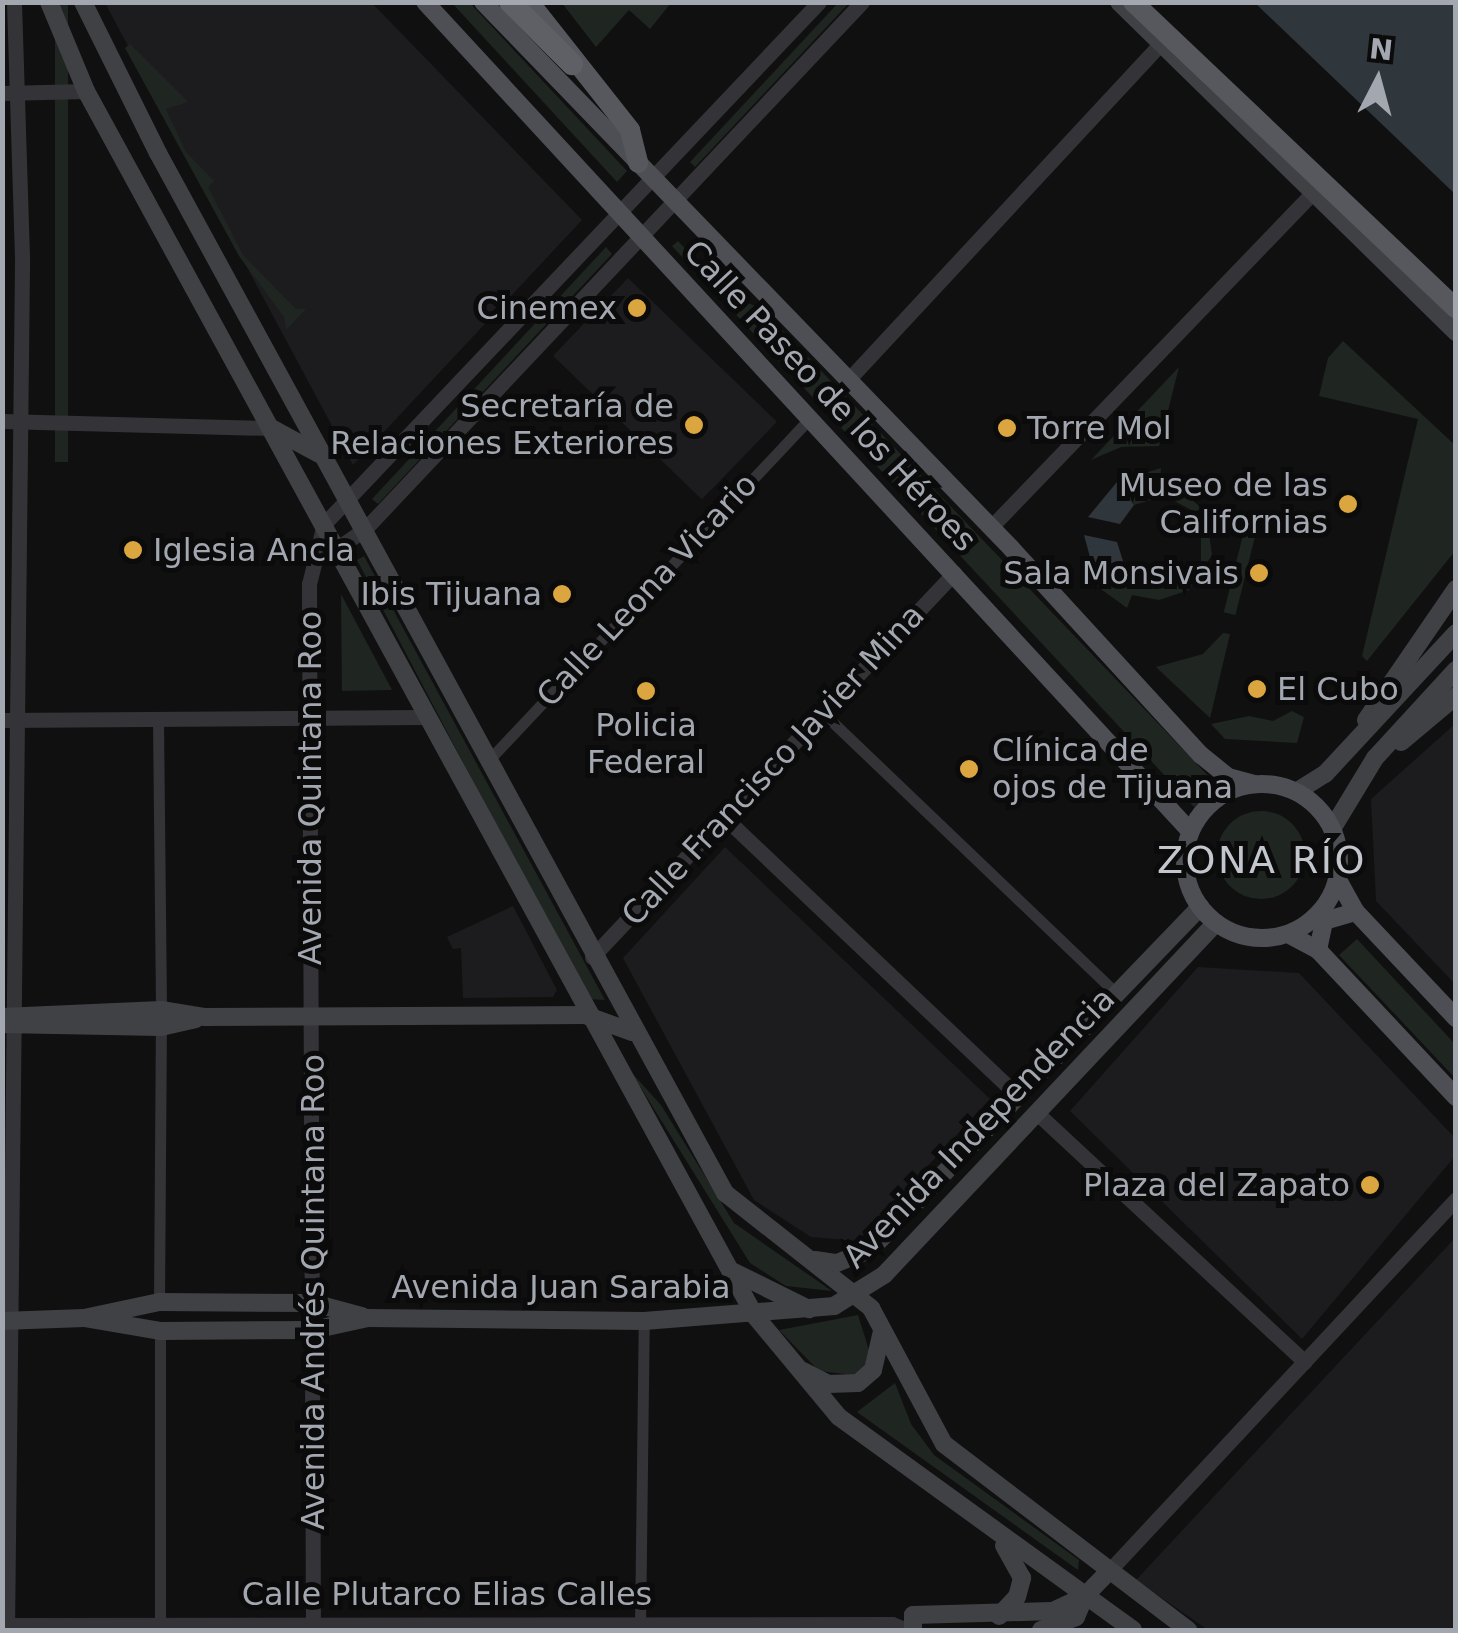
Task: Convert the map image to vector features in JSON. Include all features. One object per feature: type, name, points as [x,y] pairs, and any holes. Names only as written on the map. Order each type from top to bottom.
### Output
[{"type":"highway","points":[[510,2],[630,130],[638,163]]},
{"type":"highway","points":[[529,2],[572,64]]},
{"type":"highway","points":[[1133,2],[1456,308]]},
{"type":"highway","points":[[1399,255],[1456,329]]},
{"type":"main road","points":[[48,2],[86,91],[324,524],[424,718],[586,1015],[755,1316],[779,1352],[839,1417],[1132,1630]]},
{"type":"main road","points":[[84,2],[323,458],[365,529],[633,1032],[725,1193],[764,1230],[858,1296],[882,1329],[944,1444],[1188,1630]]},
{"type":"main road","name":"Calle Paseo de los Héroes","points":[[425,2],[1190,831]]},
{"type":"main road","name":"Calle Paseo de los Héroes","points":[[483,2],[991,527],[1201,755],[1228,776],[1255,784]]},
{"type":"main road","points":[[1119,2],[1158,46],[1310,195],[1456,329]]},
{"type":"main road","points":[[271,428],[292,434],[323,458]]},
{"type":"main road","points":[[1353,745],[1383,688],[1456,588]]},
{"type":"main road","points":[[1337,878],[1320,912],[1288,934],[1251,937],[1216,924],[1200,907],[1184,862],[1190,831],[1216,798],[1255,784],[1296,792],[1314,785],[1456,632]]},
{"type":"main road","points":[[1456,670],[1375,758],[1332,829],[1337,878],[1356,912],[1456,1018]]},
{"type":"main road","points":[[1375,758],[1456,696]]},
{"type":"main road","points":[[1296,792],[1332,829]]},
{"type":"main road","name":"Avenida Independencia","points":[[809,1258],[837,1264],[872,1249],[1200,907]]},
{"type":"main road","points":[[1318,950],[1324,921],[1356,912]]},
{"type":"main road","name":"Avenida Independencia","points":[[755,1316],[812,1311],[858,1296],[1038,1114],[1216,924]]},
{"type":"main road","points":[[1288,934],[1318,950],[1456,1097]]},
{"type":"main road","points":[[10,1020],[312,1014],[586,1015],[633,1032]]},
{"type":"main road","points":[[730,1268],[812,1311]]},
{"type":"main road","name":"Avenida Juan Sarabia","points":[[8,1321],[84,1318],[159,1302],[314,1302],[367,1318]]},
{"type":"main road","name":"Avenida Juan Sarabia","points":[[84,1318],[160,1331],[313,1330],[367,1318],[644,1321],[755,1316]]},
{"type":"main road","points":[[779,1352],[811,1377],[845,1386],[873,1370],[882,1329]]},
{"type":"main road","points":[[982,1524],[1020,1567],[1017,1597],[999,1616]]},
{"type":"main road","points":[[1041,1630],[1076,1617],[1085,1596],[1108,1572]]},
{"type":"main road","name":"Calle Plutarco Elias Calles","points":[[906,1625],[1054,1611],[1085,1596]]},
{"type":"street","points":[[5,1626],[10,720],[20,421],[9,93],[14,2]]},
{"type":"street","points":[[324,524],[350,502],[656,180],[819,2]]},
{"type":"street","name":"Avenida Quintana Roo","points":[[313,564],[365,529],[678,202],[862,2]]},
{"type":"street","points":[[849,379],[1158,46]]},
{"type":"street","points":[[9,93],[86,91]]},
{"type":"street","points":[[991,527],[1310,195]]},
{"type":"street","name":"Calle Leona Vicario","points":[[487,762],[808,420]]},
{"type":"street","points":[[2,421],[271,428]]},
{"type":"street","name":"Avenida Quintana Roo","points":[[312,1014],[313,564],[324,524]]},
{"type":"street","name":"Calle Francisco Javier Mina","points":[[592,957],[954,573]]},
{"type":"street","points":[[822,712],[1116,993]]},
{"type":"street","points":[[10,720],[424,718]]},
{"type":"street","points":[[158,720],[162,1019],[159,1302]]},
{"type":"street","points":[[724,817],[1019,1097]]},
{"type":"street","name":"Avenida Andrés Quintana Roo","points":[[312,1014],[313,1627]]},
{"type":"street","points":[[1038,1114],[1305,1362]]},
{"type":"street","points":[[1108,1572],[1456,1199]]},
{"type":"street","points":[[640,1627],[644,1321]]},
{"type":"street","points":[[160,1331],[160,1628]]},
{"type":"street","name":"Calle Plutarco Elias Calles","points":[[5,1626],[906,1625]]},
{"type":"shaded area","points":[[55,3],[68,3],[68,462],[55,462]]},
{"type":"shaded area","points":[[105,3],[372,3],[582,220],[353,465]]},
{"type":"shaded area","points":[[452,3],[470,3],[627,171],[617,182]]},
{"type":"shaded area","points":[[562,3],[671,3],[650,29],[629,10],[596,47]]},
{"type":"shaded area","points":[[838,3],[849,3],[695,167],[690,162]]},
{"type":"shaded area","points":[[1255,3],[1455,3],[1455,194]]},
{"type":"shaded area","points":[[130,44],[188,102],[166,109],[186,152],[214,181],[208,187],[243,255],[296,309],[306,309],[286,330],[284,317],[239,256],[125,48]]},
{"type":"shaded area","points":[[678,241],[731,297],[761,308],[1217,785],[1194,807],[672,246]]},
{"type":"shaded area","points":[[606,247],[612,254],[378,504],[372,499]]},
{"type":"shaded area","points":[[628,278],[777,422],[702,499],[553,356]]},
{"type":"shaded area","points":[[1343,341],[1455,445],[1455,551],[1367,661],[1362,656],[1418,419],[1319,396],[1328,358]]},
{"type":"shaded area","points":[[1179,367],[1159,446],[1121,447],[1091,460]]},
{"type":"shaded area","points":[[1161,468],[1160,485],[1186,494],[1201,508],[1195,512],[1165,496],[1134,505],[1117,482]]},
{"type":"shaded area","points":[[1117,482],[1134,505],[1120,524],[1088,517]]},
{"type":"shaded area","points":[[1207,518],[1212,555],[1189,590],[1159,600],[1132,595],[1127,608],[1098,587],[1124,564],[1150,583],[1179,580],[1201,561],[1201,521]]},
{"type":"shaded area","points":[[1246,523],[1258,526],[1235,615],[1224,612]]},
{"type":"shaded area","points":[[1084,535],[1117,542],[1124,564],[1098,587]]},
{"type":"shaded area","points":[[364,556],[605,1000],[587,999],[357,560]]},
{"type":"shaded area","points":[[341,594],[392,690],[342,691]]},
{"type":"shaded area","points":[[1223,633],[1230,634],[1210,718],[1156,667],[1203,654]]},
{"type":"shaded area","points":[[1292,711],[1304,717],[1297,743],[1225,739],[1211,724],[1249,716],[1273,721]]},
{"type":"shaded area","points":[[1455,724],[1455,984],[1376,901],[1371,799]]},
{"type":"shaded area","points":[[1261,811],[1292,824],[1305,855],[1292,886],[1261,899],[1230,886],[1217,855],[1230,824]]},
{"type":"shaded area","points":[[725,847],[990,1099],[858,1241],[811,1237],[754,1200],[623,958]]},
{"type":"shaded area","points":[[513,906],[557,990],[553,997],[463,998],[461,948],[453,949],[447,937]]},
{"type":"shaded area","points":[[1357,939],[1455,1044],[1455,1078],[1339,955]]},
{"type":"shaded area","points":[[1198,967],[1299,973],[1455,1138],[1455,1156],[1302,1339],[1070,1111]]},
{"type":"shaded area","points":[[631,1072],[661,1105],[734,1223],[832,1291],[786,1286],[750,1263]]},
{"type":"shaded area","points":[[1455,1238],[1455,1630],[1208,1630],[1136,1580]]},
{"type":"shaded area","points":[[858,1315],[869,1350],[865,1366],[853,1375],[819,1371],[779,1330]]},
{"type":"shaded area","points":[[895,1383],[911,1424],[934,1455],[1079,1560],[1078,1570],[857,1412]]},
{"type":"place","name":"Cinemex","points":[[637,308]]},
{"type":"place","name":"Secretaría de Relaciones Exteriores","points":[[694,425]]},
{"type":"place","name":"Torre Mol","points":[[1007,428]]},
{"type":"place","name":"Museo de las Californias","points":[[1348,504]]},
{"type":"place","name":"Iglesia Ancla","points":[[133,550]]},
{"type":"place","name":"Sala Monsivais","points":[[1259,573]]},
{"type":"place","name":"Ibis Tijuana","points":[[562,594]]},
{"type":"place","name":"El Cubo","points":[[1257,689]]},
{"type":"place","name":"Policia Federal","points":[[646,691]]},
{"type":"place","name":"Clínica de ojos de Tijuana","points":[[969,769]]},
{"type":"place","name":"Plaza del Zapato","points":[[1370,1185]]},
{"type":"district","name":"ZONA RÍO","points":[[1262,861]]}]
